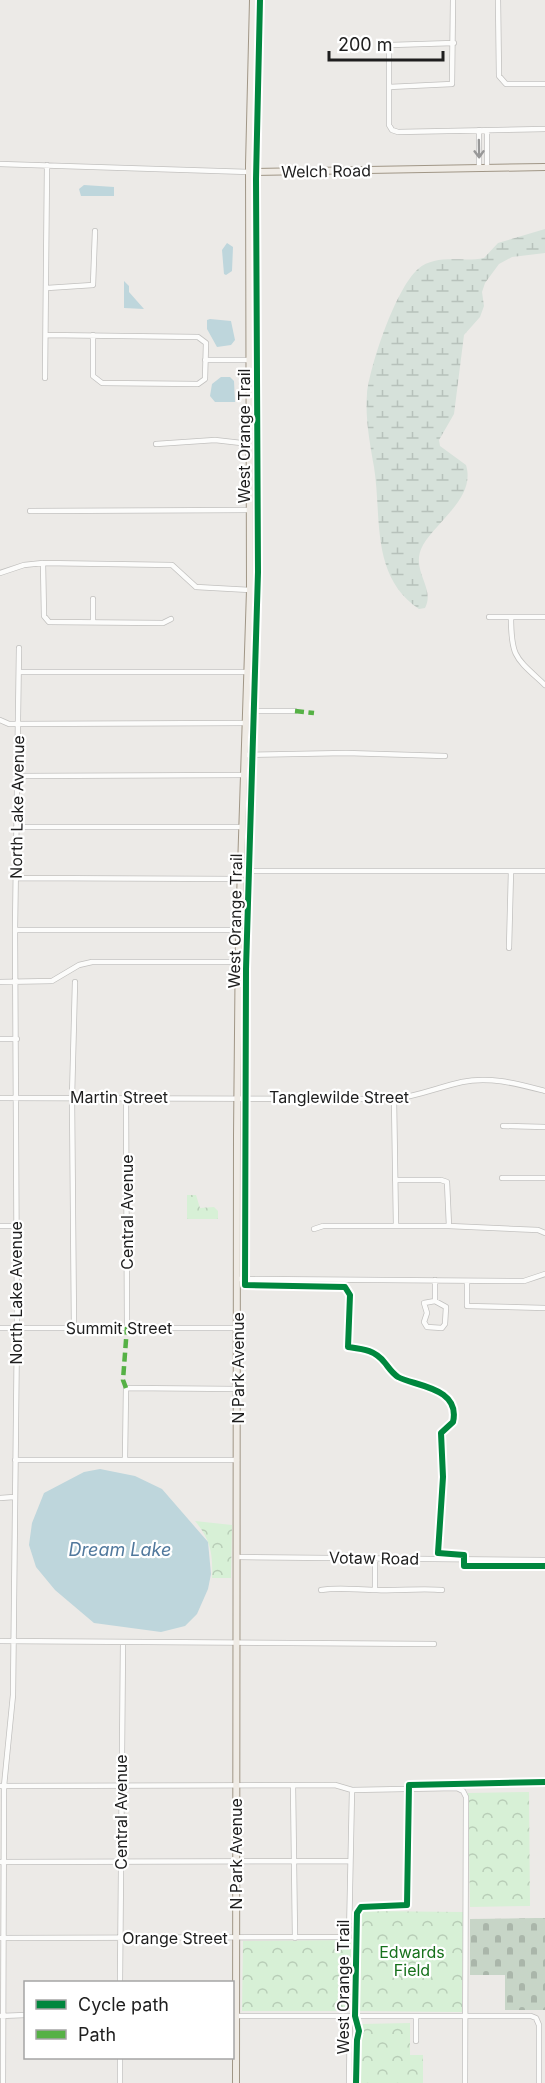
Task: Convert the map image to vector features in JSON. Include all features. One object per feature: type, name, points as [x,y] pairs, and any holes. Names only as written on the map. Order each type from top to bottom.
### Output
[{"type":"main road","name":"N Park Avenue","points":[[236,2083],[234,2016],[238,1557],[239,930],[250,590],[249,172],[253,0]]},
{"type":"main road","name":"Welch Road","points":[[249,172],[545,167]]},
{"type":"street","points":[[389,87],[452,84],[453,0]]},
{"type":"street","points":[[498,0],[501,81],[506,84],[545,84]]},
{"type":"street","points":[[454,43],[391,45],[389,51],[389,125],[392,130],[398,132],[545,129]]},
{"type":"street","points":[[479,130],[483,168]]},
{"type":"street","points":[[483,168],[487,130]]},
{"type":"street","name":"Welch Road","points":[[0,164],[249,172]]},
{"type":"street","points":[[45,378],[47,165]]},
{"type":"street","points":[[46,288],[93,285],[95,231]]},
{"type":"street","points":[[46,335],[93,335],[198,337],[206,343],[205,379],[198,384],[102,383],[93,376],[93,335]]},
{"type":"street","points":[[206,360],[250,360]]},
{"type":"street","points":[[156,444],[215,440],[250,444]]},
{"type":"street","points":[[30,511],[250,510]]},
{"type":"street","points":[[43,563],[46,620],[163,623],[171,619]]},
{"type":"street","points":[[0,573],[24,565],[43,563],[172,565],[196,586],[250,590]]},
{"type":"street","points":[[93,598],[93,622]]},
{"type":"street","points":[[489,617],[545,617]]},
{"type":"street","points":[[511,617],[513,651],[520,662],[545,685]]},
{"type":"street","name":"North Lake Avenue","points":[[3,2083],[2,1786],[13,1695],[18,982],[15,930],[19,648]]},
{"type":"street","points":[[19,672],[247,672]]},
{"type":"street","points":[[246,711],[295,711]]},
{"type":"street","points":[[0,720],[9,724],[246,723]]},
{"type":"street","points":[[245,755],[346,753],[445,756]]},
{"type":"street","points":[[17,776],[244,775]]},
{"type":"street","points":[[16,827],[242,826]]},
{"type":"street","points":[[509,948],[511,871]]},
{"type":"street","points":[[16,878],[545,871]]},
{"type":"street","points":[[15,930],[239,930]]},
{"type":"street","points":[[0,982],[51,981],[79,965],[92,962],[239,962]]},
{"type":"street","points":[[74,1328],[72,1097],[75,982]]},
{"type":"street","points":[[0,1039],[17,1039]]},
{"type":"street","name":"Tanglewilde Street","points":[[238,1097],[394,1099],[424,1095],[462,1082],[483,1080],[504,1080],[545,1090]]},
{"type":"street","name":"Martin Street","points":[[0,1098],[238,1097]]},
{"type":"street","name":"Central Avenue","points":[[126,1098],[127,1327]]},
{"type":"street","points":[[394,1099],[396,1226]]},
{"type":"street","points":[[503,1126],[545,1127]]},
{"type":"street","points":[[502,1178],[545,1178]]},
{"type":"street","points":[[395,1180],[447,1182],[449,1226]]},
{"type":"street","points":[[0,1226],[16,1226]]},
{"type":"street","points":[[314,1229],[322,1226],[449,1226],[538,1230],[545,1233]]},
{"type":"street","points":[[238,1279],[524,1281],[545,1274]]},
{"type":"street","points":[[435,1280],[435,1301]]},
{"type":"street","points":[[467,1281],[467,1306],[545,1308]]},
{"type":"street","points":[[435,1301],[446,1307],[442,1328],[427,1327],[424,1322],[427,1313],[424,1303],[435,1301]]},
{"type":"street","name":"Summit Street","points":[[0,1328],[238,1328]]},
{"type":"street","points":[[125,1459],[126,1388],[238,1389]]},
{"type":"street","points":[[15,1460],[238,1460]]},
{"type":"street","points":[[0,1498],[15,1497]]},
{"type":"street","name":"Votaw Road","points":[[238,1557],[545,1560]]},
{"type":"street","points":[[375,1558],[375,1590]]},
{"type":"street","points":[[321,1590],[348,1587],[375,1590],[419,1588],[442,1590]]},
{"type":"street","points":[[0,1641],[434,1644]]},
{"type":"street","name":"Central Avenue","points":[[120,1981],[123,1642]]},
{"type":"street","points":[[293,1785],[295,1938]]},
{"type":"street","points":[[2,1786],[335,1785],[352,1790],[457,1788],[463,1791],[466,1797],[465,2083]]},
{"type":"street","points":[[2,1862],[350,1861],[352,1790]]},
{"type":"street","name":"Orange Street","points":[[2,1938],[350,1937],[350,1861]]},
{"type":"street","points":[[2,2016],[24,2016]]},
{"type":"street","points":[[234,2016],[536,2018],[539,2025],[539,2083]]},
{"type":"street","points":[[349,2083],[350,2016]]},
{"type":"street","points":[[416,2016],[416,2041]]},
{"type":"street","points":[[120,2059],[120,2083]]},
{"type":"green space","points":[[545,229],[545,253],[512,257],[499,264],[485,283],[482,292],[484,306],[480,317],[464,335],[454,414],[439,440],[440,446],[466,465],[468,477],[454,508],[423,545],[419,562],[427,600],[425,608],[419,609],[403,595],[392,580],[381,544],[367,422],[367,394],[373,365],[385,328],[401,292],[418,269],[425,264],[442,260],[484,258],[498,243]]},
{"type":"green space","points":[[187,1195],[196,1195],[200,1208],[214,1207],[218,1211],[218,1219],[187,1219]]},
{"type":"green space","points":[[195,1521],[232,1525],[231,1578],[212,1578],[210,1548],[205,1535]]},
{"type":"green space","points":[[529,1792],[530,1906],[470,1907],[468,1793]]},
{"type":"green space","name":"Edwards Field","points":[[361,1911],[463,1912],[462,2012],[360,2011]]},
{"type":"green space","points":[[545,1918],[545,2010],[505,2010],[505,1975],[470,1975],[470,1919]]},
{"type":"green space","points":[[353,1940],[352,2011],[242,2011],[243,1941]]},
{"type":"green space","points":[[410,2023],[410,2055],[423,2055],[423,2083],[361,2083],[360,2024]]},
{"type":"water","points":[[84,185],[114,187],[114,196],[81,196],[79,189]]},
{"type":"water","points":[[227,243],[233,247],[232,271],[226,275],[224,274],[222,250]]},
{"type":"water","points":[[124,281],[129,286],[129,292],[144,309],[124,308]]},
{"type":"water","points":[[207,320],[231,321],[235,340],[231,345],[217,347],[207,329]]},
{"type":"water","points":[[221,377],[230,377],[234,381],[235,402],[215,402],[210,396],[212,384]]},
{"type":"water","name":"Dream Lake","points":[[100,1469],[135,1476],[162,1489],[208,1542],[211,1574],[208,1589],[197,1614],[185,1626],[161,1632],[94,1623],[55,1590],[36,1567],[29,1545],[32,1523],[44,1493],[84,1472]]},
{"type":"marked path","points":[[295,711],[314,713]]},
{"type":"marked path","points":[[126,1388],[123,1380],[127,1327]]},
{"type":"cycle path","name":"West Orange Trail","points":[[260,0],[256,179],[258,572],[246,969],[245,1285],[345,1287],[350,1295],[348,1347],[373,1353],[398,1377],[443,1395],[450,1401],[454,1410],[453,1422],[441,1433],[443,1477],[438,1553],[464,1555],[464,1566],[545,1566]]},
{"type":"cycle path","name":"West Orange Trail","points":[[356,2083],[359,2031],[355,2016],[357,1913],[361,1907],[407,1905],[409,1785],[545,1782]]}]
